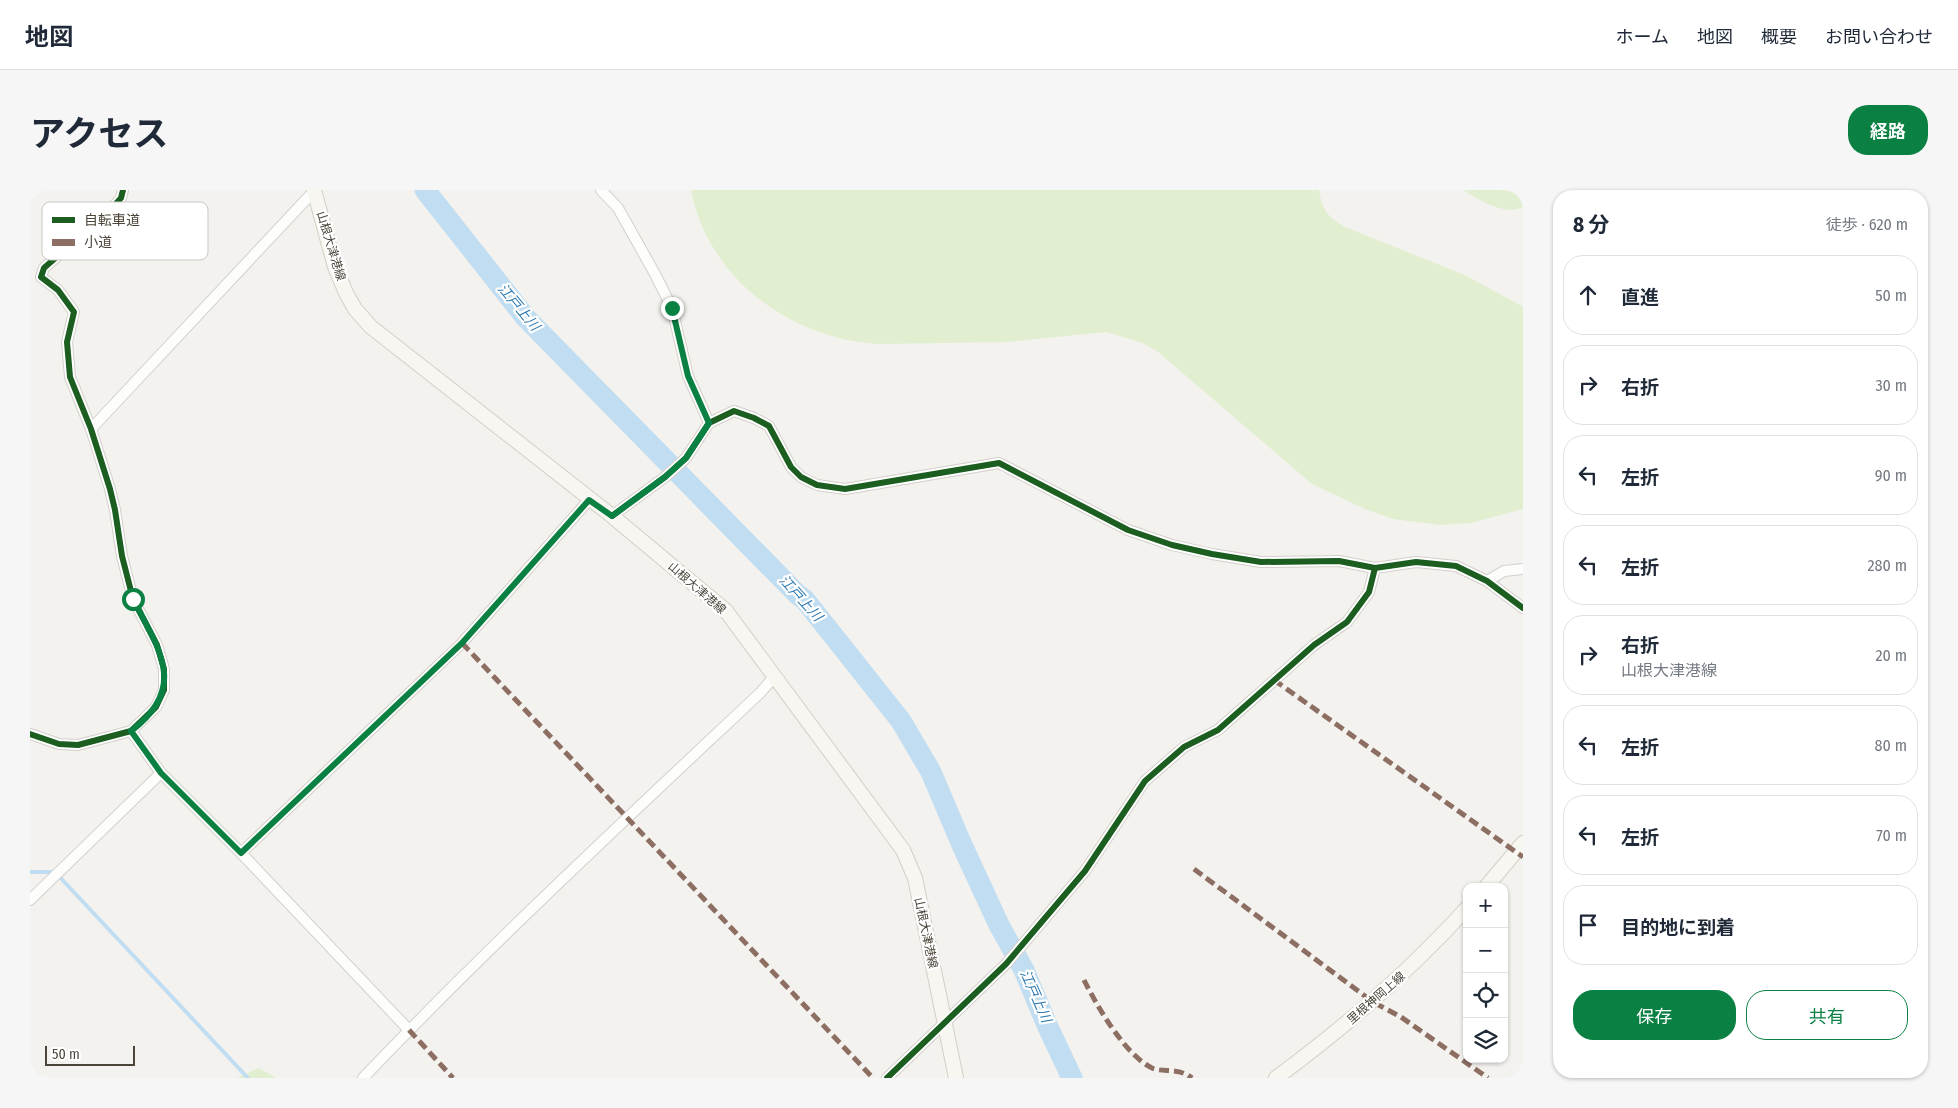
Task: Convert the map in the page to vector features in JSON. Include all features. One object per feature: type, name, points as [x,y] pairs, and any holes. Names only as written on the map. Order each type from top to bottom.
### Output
[{"type":"main road","name":"山根大津港線","points":[[314,190],[335,267],[356,310],[371,327],[589,500],[612,516],[726,611],[903,850],[914,878],[956,1078]]},
{"type":"main road","points":[[1489,883],[1523,843]]},
{"type":"main road","name":"里根神岡上線","points":[[1276,1078],[1318,1047],[1373,1002],[1413,965],[1463,912]]},
{"type":"street","points":[[117,202],[121,198],[122,190]]},
{"type":"street","points":[[91,429],[314,190]]},
{"type":"street","points":[[601,190],[618,208],[672,308],[688,376],[709,423]]},
{"type":"street","points":[[30,734],[60,744],[78,745],[131,731],[156,706],[164,690],[164,669],[157,644],[132,595],[122,556],[110,489],[91,429],[70,377],[67,342],[74,312],[58,290],[41,277],[44,268],[53,260]]},
{"type":"street","points":[[612,516],[665,477],[686,458],[709,423],[734,411],[769,426],[791,467],[801,477],[817,485],[845,489],[999,463],[1128,530],[1172,545],[1261,562],[1339,561],[1376,568],[1416,562],[1456,566],[1486,581],[1523,608]]},
{"type":"street","points":[[241,853],[462,643],[589,500]]},
{"type":"street","points":[[887,1078],[1006,964],[1085,871],[1145,781],[1184,747],[1218,730],[1314,645],[1347,622],[1369,592],[1376,568]]},
{"type":"street","points":[[1486,581],[1504,571],[1523,569]]},
{"type":"street","points":[[363,1078],[408,1030],[626,818],[760,693],[774,676]]},
{"type":"street","points":[[131,731],[161,773],[241,853],[408,1030]]},
{"type":"street","points":[[30,900],[161,773]]},
{"type":"green space","points":[[691,190],[1319,190],[1324,208],[1334,220],[1345,227],[1467,276],[1523,307],[1523,509],[1470,523],[1441,525],[1393,519],[1365,509],[1312,484],[1157,351],[1140,342],[1106,332],[1007,342],[880,344],[847,340],[816,331],[786,317],[759,299],[735,277],[715,251],[700,222]]},
{"type":"green space","points":[[1463,190],[1523,190],[1523,207],[1508,210],[1492,206]]},
{"type":"green space","points":[[259,1068],[276,1078],[237,1078]]},
{"type":"waterway","name":"江戸上川","points":[[425,190],[526,318],[805,600],[901,721],[931,772],[962,845],[999,925],[1024,970],[1072,1078]]},
{"type":"waterway","points":[[30,872],[55,872],[248,1078]]},
{"type":"marked path","points":[[462,643],[873,1078]]},
{"type":"marked path","points":[[1274,680],[1523,857]]},
{"type":"marked path","points":[[1194,869],[1373,1002],[1401,1017],[1488,1078]]},
{"type":"marked path","points":[[1084,980],[1113,1029],[1142,1062],[1152,1068],[1182,1072],[1192,1078]]},
{"type":"marked path","points":[[409,1030],[453,1078]]},
{"type":"cycle path","points":[[117,202],[121,198],[123,190]]},
{"type":"cycle path","points":[[30,734],[59,744],[78,745],[131,731],[156,707],[164,690],[164,669],[157,645],[133,599],[122,556],[110,489],[91,429],[70,377],[67,342],[74,312],[58,290],[41,277],[44,268],[53,260]]},
{"type":"cycle path","points":[[612,516],[665,477],[686,458],[709,423],[734,411],[769,426],[791,467],[801,477],[817,485],[845,489],[999,463],[1128,530],[1172,545],[1261,562],[1339,561],[1375,568],[1416,562],[1456,566],[1487,581],[1523,608]]},
{"type":"cycle path","points":[[887,1078],[1006,964],[1085,871],[1145,781],[1184,747],[1218,730],[1314,645],[1347,622],[1369,592],[1375,568]]},
{"type":"route","points":[[133,599],[157,644],[164,669],[164,690],[156,706],[131,731],[161,773],[241,853],[462,643],[589,500],[612,516],[665,477],[686,458],[709,423],[688,376],[672,308]]}]
